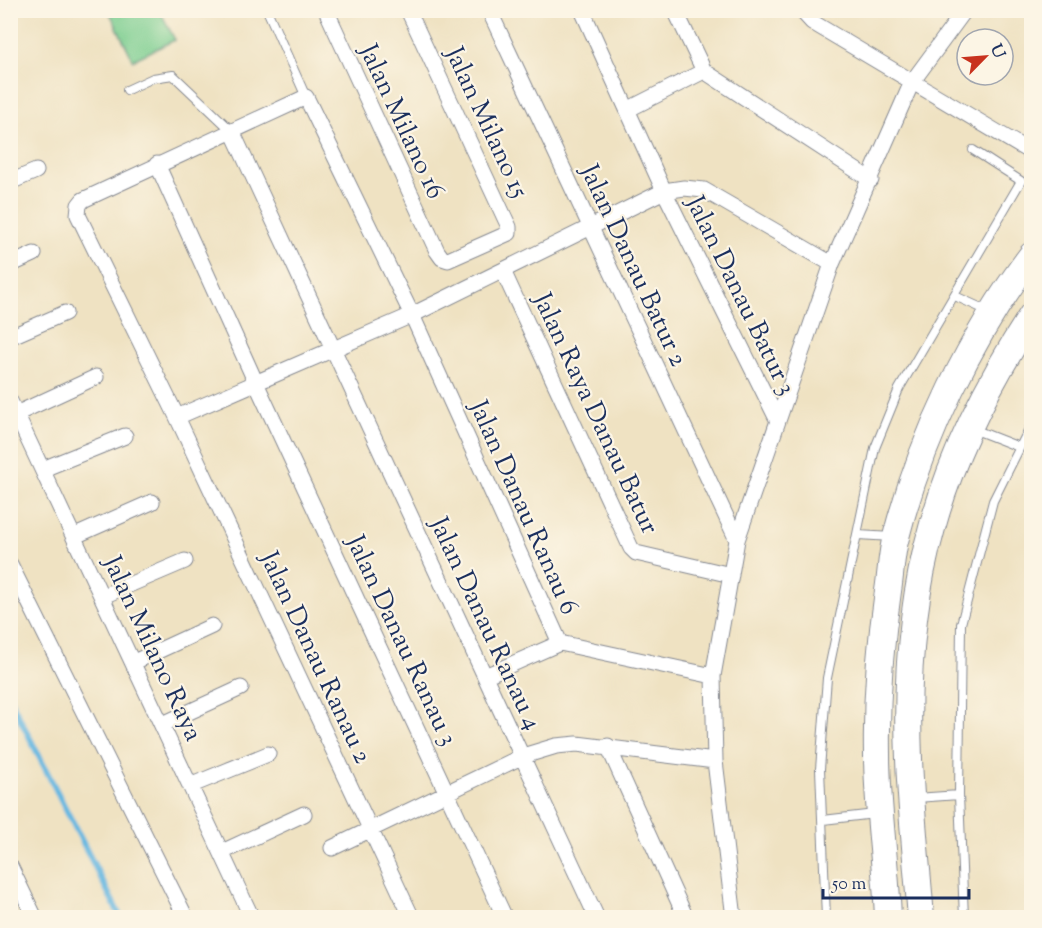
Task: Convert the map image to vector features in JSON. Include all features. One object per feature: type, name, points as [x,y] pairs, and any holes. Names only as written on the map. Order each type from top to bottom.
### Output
[{"type":"main road","points":[[888,918],[877,756],[877,699],[880,647],[899,529],[929,440],[964,363],[992,313],[1032,255]]},
{"type":"main road","points":[[921,918],[912,798],[910,675],[916,609],[931,530],[947,482],[1011,346],[1032,315]]},
{"type":"main road","points":[[899,529],[931,530]]},
{"type":"street","name":"Jalan Milano 16","points":[[326,10],[442,258],[448,260],[509,232],[508,222]]},
{"type":"street","name":"Jalan Milano 15","points":[[408,10],[508,222]]},
{"type":"street","name":"Jalan Danau Batur 2","points":[[489,10],[737,540]]},
{"type":"street","name":"Jalan Danau Batur 3","points":[[582,10],[629,109],[664,191],[777,419]]},
{"type":"street","points":[[675,10],[704,71],[871,180]]},
{"type":"street","points":[[801,10],[812,22],[1032,153]]},
{"type":"street","points":[[734,918],[715,761],[712,676],[737,540],[832,264],[871,180],[912,82],[965,10]]},
{"type":"street","points":[[629,109],[704,71]]},
{"type":"street","points":[[157,164],[306,97]]},
{"type":"street","name":"Jalan Danau Ranau 6","points":[[306,97],[412,315],[560,643],[712,676]]},
{"type":"street","name":"Jalan Danau Ranau 4","points":[[232,131],[597,918]]},
{"type":"street","name":"Jalan Danau Ranau 2","points":[[157,164],[83,200],[79,205],[78,215],[177,417],[412,918]]},
{"type":"street","name":"Jalan Danau Ranau 3","points":[[157,164],[256,383],[506,918]]},
{"type":"street","points":[[10,182],[36,171]]},
{"type":"street","name":"Jalan Danau Batur 3","points":[[664,191],[684,188],[704,190],[832,264]]},
{"type":"street","points":[[177,417],[412,315],[664,191]]},
{"type":"street","points":[[10,265],[34,254]]},
{"type":"street","name":"Jalan Raya Danau Batur","points":[[503,271],[631,548],[636,553],[731,575]]},
{"type":"street","points":[[10,337],[65,313]]},
{"type":"street","points":[[13,407],[96,377]]},
{"type":"street","name":"Jalan Milano Raya","points":[[13,407],[192,785],[252,918]]},
{"type":"street","points":[[43,469],[125,436]]},
{"type":"street","points":[[75,536],[152,502]]},
{"type":"street","points":[[103,596],[185,561]]},
{"type":"street","points":[[10,564],[186,918]]},
{"type":"street","points":[[134,662],[212,626]]},
{"type":"street","points":[[485,676],[560,643]]},
{"type":"street","points":[[163,724],[241,688]]},
{"type":"street","points":[[332,848],[523,756],[556,746],[608,746],[715,761]]},
{"type":"street","points":[[608,746],[686,918]]},
{"type":"street","points":[[192,785],[268,754]]},
{"type":"street","points":[[222,852],[303,814]]},
{"type":"street","points":[[10,866],[35,918]]},
{"type":"lane","points":[[267,10],[306,97]]},
{"type":"lane","points":[[127,90],[153,78],[173,75],[232,131]]},
{"type":"lane","points":[[826,918],[820,769],[827,678],[875,448],[899,389],[1021,180],[973,150]]},
{"type":"lane","points":[[955,296],[992,313]]},
{"type":"lane","points":[[964,918],[959,795],[960,624],[993,501],[1032,423]]},
{"type":"lane","points":[[971,428],[1019,447]]},
{"type":"lane","points":[[858,535],[899,529]]},
{"type":"lane","points":[[912,798],[959,795]]},
{"type":"lane","points":[[823,820],[881,813]]},
{"type":"green space","points":[[109,11],[160,11],[175,40],[133,60]]},
{"type":"waterway","points":[[10,699],[121,918]]}]
